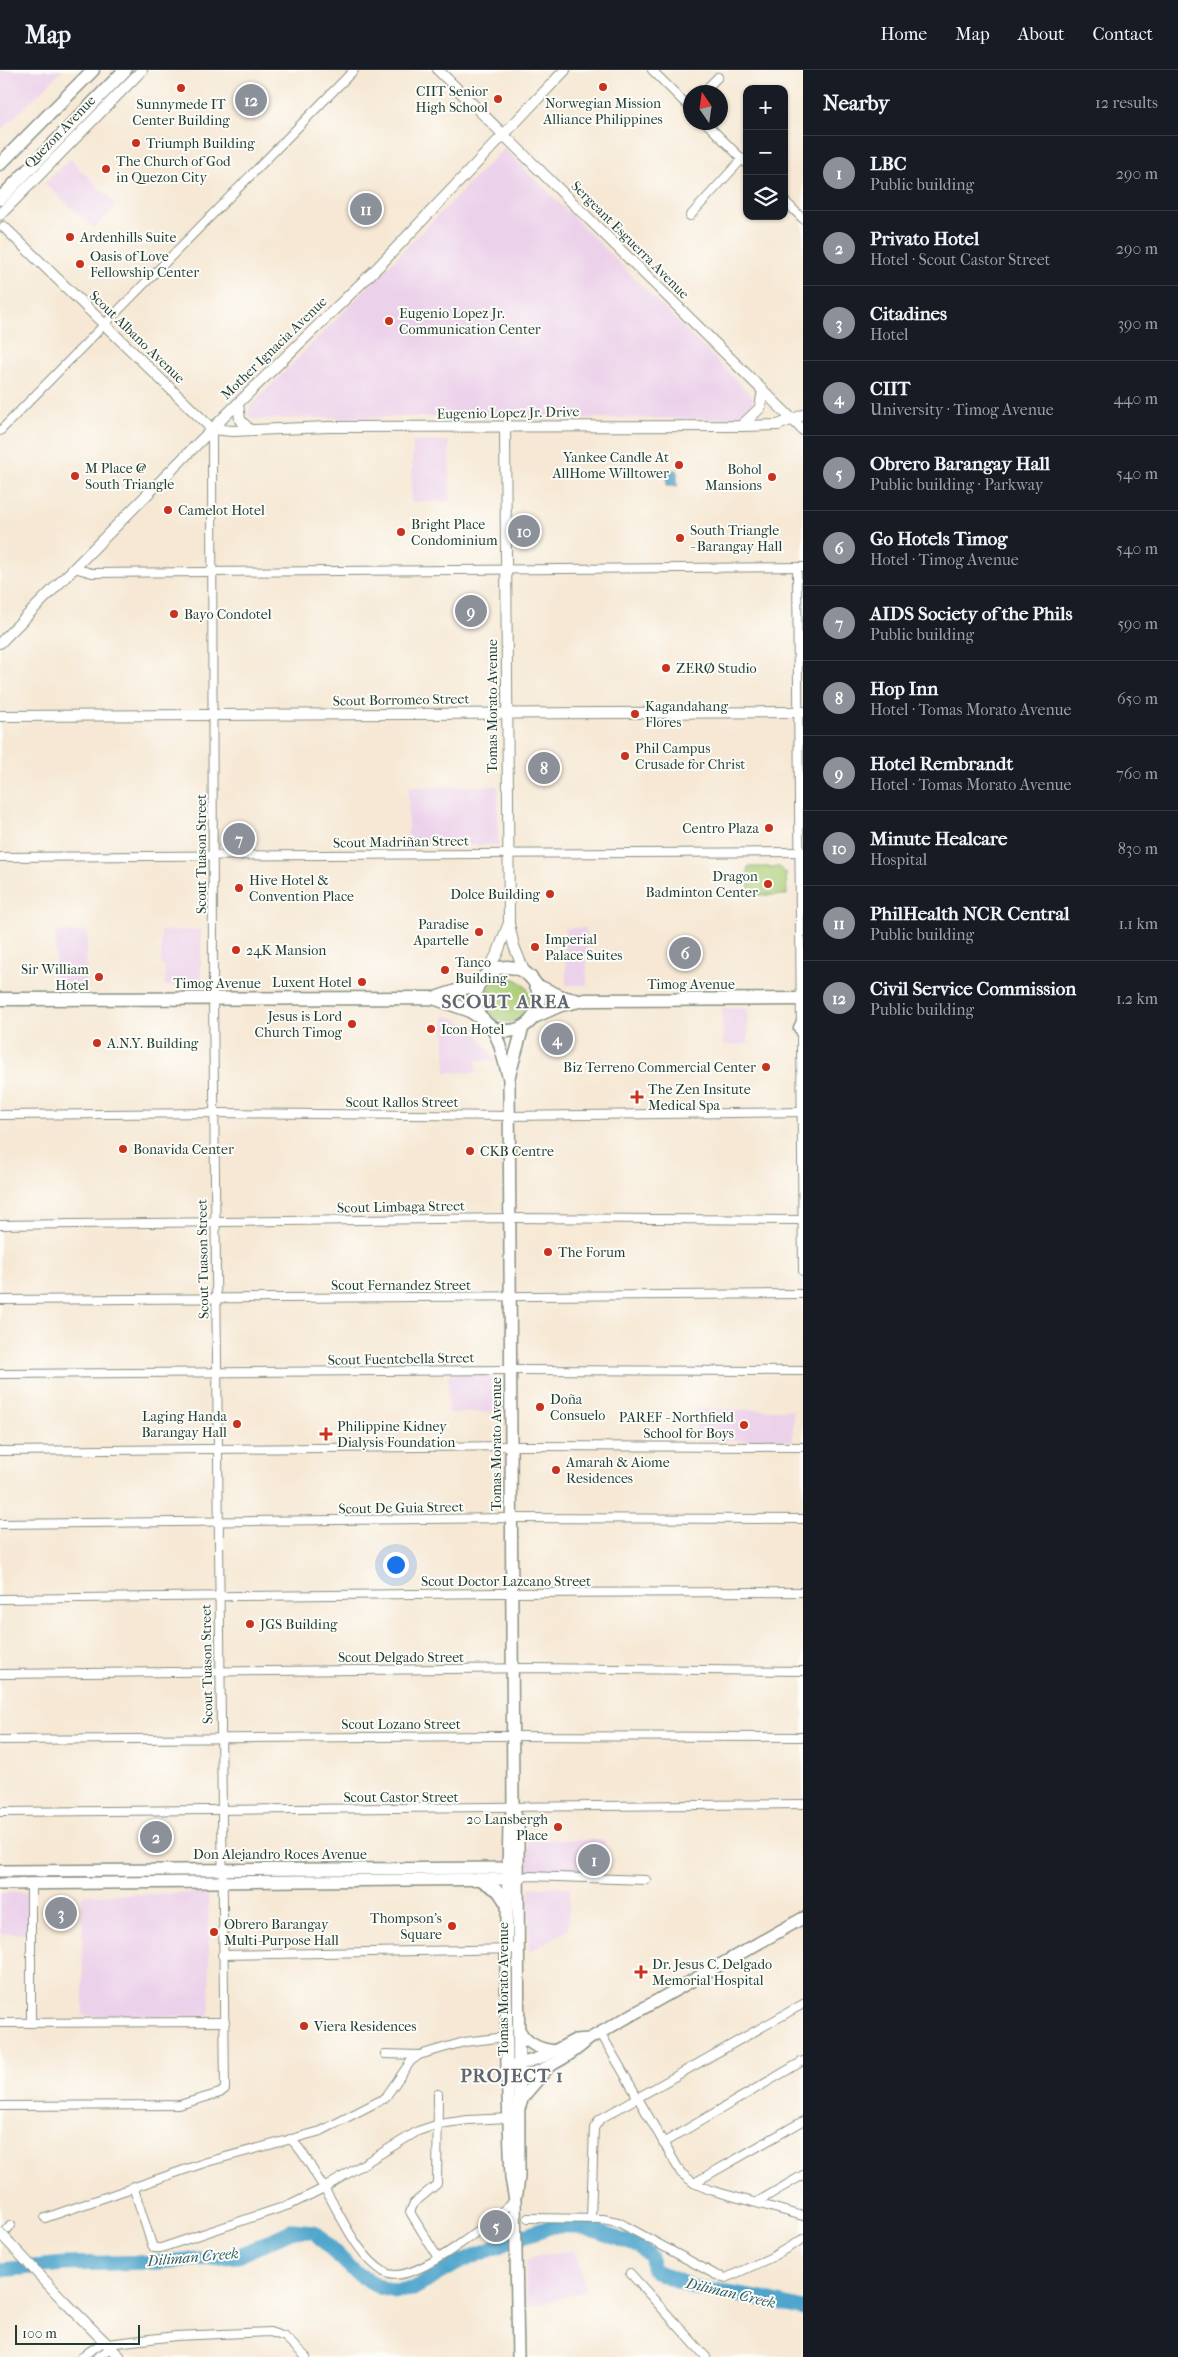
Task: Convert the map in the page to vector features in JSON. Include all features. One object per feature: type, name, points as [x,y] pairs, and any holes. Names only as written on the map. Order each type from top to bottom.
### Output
[{"type":"main road","name":"Quezon Avenue","points":[[0,164],[93,70]]},
{"type":"main road","name":"Quezon Avenue","points":[[0,199],[125,70]]},
{"type":"main road","points":[[505,967],[524,971],[536,985],[539,1004],[534,1017],[523,1027],[507,1031],[487,1023],[476,1002],[482,980],[496,969],[505,967]]},
{"type":"main road","name":"Timog Avenue","points":[[434,998],[482,980]]},
{"type":"main road","name":"Timog Avenue","points":[[536,985],[568,999],[579,1000],[802,998]]},
{"type":"main road","name":"Timog Avenue","points":[[0,999],[434,998],[468,1010],[487,1023]]},
{"type":"main road","name":"Timog Avenue","points":[[534,1017],[579,1000]]},
{"type":"main road","name":"Tomas Morato Avenue","points":[[487,1023],[499,1043],[509,1079]]},
{"type":"main road","name":"Tomas Morato Avenue","points":[[518,2357],[516,2221],[511,2178],[509,2118],[518,2027],[518,1949],[516,1874],[509,1824],[513,1808],[509,1079],[523,1027]]},
{"type":"main road","points":[[319,1868],[319,1881]]},
{"type":"main road","name":"Don Alejandro Roces Avenue","points":[[0,1871],[319,1868],[516,1874]]},
{"type":"main road","name":"Tomas Morato Avenue","points":[[515,2200],[519,2177],[519,2110],[514,2069],[506,2036],[506,1949],[508,1906],[516,1874]]},
{"type":"main road","name":"Don Alejandro Roces Avenue","points":[[0,1884],[479,1879],[516,1874]]},
{"type":"main road","points":[[479,1879],[492,1886],[508,1906]]},
{"type":"main road","points":[[514,2069],[532,2073],[551,2065],[578,2049],[588,2039],[600,2032],[803,1918]]},
{"type":"main road","points":[[518,2027],[520,2032],[530,2042],[545,2050],[556,2051]]},
{"type":"main road","points":[[514,2069],[556,2051],[575,2040],[588,2039]]},
{"type":"main road","points":[[519,2110],[523,2097],[551,2065]]},
{"type":"street","name":"Quezon Avenue","points":[[0,215],[142,70]]},
{"type":"street","points":[[0,431],[354,70]]},
{"type":"street","name":"Sergeant Esguerra Avenue","points":[[438,70],[803,430]]},
{"type":"street","name":"Mother Ignacia Avenue","points":[[0,643],[238,403],[379,266],[565,70]]},
{"type":"street","points":[[652,70],[683,100]]},
{"type":"street","points":[[710,85],[718,77]]},
{"type":"street","points":[[713,130],[743,160]]},
{"type":"street","points":[[690,216],[743,162]]},
{"type":"street","points":[[788,204],[803,219]]},
{"type":"street","name":"Scout Albano Avenue","points":[[2,225],[212,429]]},
{"type":"street","points":[[741,426],[760,408],[763,390]]},
{"type":"street","points":[[238,403],[240,420],[250,430]]},
{"type":"street","name":"Eugenio Lopez Jr. Drive","points":[[212,429],[741,426],[778,424],[794,420],[803,414]]},
{"type":"street","name":"Tomas Morato Avenue","points":[[505,427],[509,924],[514,946],[524,971]]},
{"type":"street","name":"Scout Tuason Street","points":[[0,2106],[179,2105],[220,2093],[225,2089],[222,1955],[213,998],[212,429]]},
{"type":"street","points":[[74,568],[92,573],[800,568],[803,1271]]},
{"type":"street","name":"Scout Borromeo Street","points":[[0,716],[801,712]]},
{"type":"street","name":"Scout Madriñan Street","points":[[0,857],[801,851]]},
{"type":"street","name":"Tomas Morato Avenue","points":[[482,980],[498,952],[509,924]]},
{"type":"street","name":"Scout Rallos Street","points":[[0,1115],[214,1113],[509,1116],[802,1112]]},
{"type":"street","name":"Scout Limbaga Street","points":[[0,1225],[509,1218],[802,1220]]},
{"type":"street","name":"Scout Fernandez Street","points":[[0,1300],[803,1294]]},
{"type":"street","name":"Scout Fuentebella Street","points":[[0,1374],[510,1370],[803,1371]]},
{"type":"street","points":[[0,1450],[511,1446],[803,1447]]},
{"type":"street","name":"Scout De Guia Street","points":[[0,1524],[218,1523],[511,1518],[803,1519]]},
{"type":"street","name":"Scout Doctor Lazcano Street","points":[[0,1599],[512,1593],[803,1592]]},
{"type":"street","name":"Scout Delgado Street","points":[[0,1674],[512,1669],[803,1671]]},
{"type":"street","name":"Scout Lozano Street","points":[[0,1740],[512,1736],[803,1737]]},
{"type":"street","name":"Scout Castor Street","points":[[0,1812],[803,1804]]},
{"type":"street","name":"Don Alejandro Roces Avenue","points":[[516,1874],[646,1880]]},
{"type":"street","points":[[31,1884],[31,2023]]},
{"type":"street","points":[[222,1955],[518,1949]]},
{"type":"street","points":[[591,2219],[594,2128],[604,2115],[803,2004]]},
{"type":"street","points":[[0,2023],[225,2022]]},
{"type":"street","points":[[600,2032],[681,2173],[694,2183],[710,2190],[803,2216]]},
{"type":"street","points":[[385,2054],[418,2054],[464,2042],[506,2036]]},
{"type":"street","points":[[45,2218],[207,2162],[321,2131],[385,2098],[418,2054]]},
{"type":"street","points":[[663,2142],[803,2061]]},
{"type":"street","points":[[438,2094],[437,2184],[414,2204],[410,2212],[438,2258]]},
{"type":"street","points":[[133,2186],[152,2245],[154,2248],[161,2248],[292,2204],[324,2188],[418,2131],[439,2124],[509,2118]]},
{"type":"street","points":[[694,2183],[803,2121]]},
{"type":"street","points":[[290,2139],[324,2188],[360,2248],[384,2273],[402,2275],[438,2258],[482,2229],[515,2200]]},
{"type":"street","points":[[756,2202],[803,2175]]},
{"type":"street","points":[[528,2218],[610,2220],[626,2225],[716,2275],[726,2278],[770,2258],[803,2239]]},
{"type":"street","points":[[0,2238],[11,2225]]},
{"type":"street","points":[[0,2233],[120,2357]]},
{"type":"street","points":[[630,2273],[706,2357]]},
{"type":"street","points":[[81,2357],[108,2344],[176,2336],[270,2332],[285,2337],[306,2357]]},
{"type":"street","points":[[97,2357],[108,2344]]},
{"type":"shaded area","points":[[0,70],[63,70],[0,131]]},
{"type":"shaded area","points":[[504,148],[753,397],[753,404],[748,413],[739,419],[405,417],[254,419],[248,415],[249,408]]},
{"type":"shaded area","points":[[70,159],[117,205],[94,228],[44,183]]},
{"type":"shaded area","points":[[413,441],[449,441],[450,501],[411,502]]},
{"type":"shaded area","points":[[498,786],[498,845],[408,845],[408,787]]},
{"type":"shaded area","points":[[565,928],[586,928],[587,985],[566,985]]},
{"type":"shaded area","points":[[201,930],[201,985],[165,986],[165,965],[161,965],[161,931]]},
{"type":"shaded area","points":[[56,932],[87,932],[86,989],[54,988]]},
{"type":"shaded area","points":[[722,1008],[747,1008],[748,1044],[723,1045]]},
{"type":"shaded area","points":[[444,1015],[457,1019],[474,1029],[496,1061],[476,1060],[476,1073],[446,1072]]},
{"type":"shaded area","points":[[484,1372],[501,1386],[504,1393],[504,1412],[449,1413],[448,1375]]},
{"type":"shaded area","name":"PAREF - Northfield School for Boys","points":[[695,1409],[793,1410],[793,1441],[696,1440]]},
{"type":"shaded area","points":[[528,1840],[605,1840],[605,1872],[528,1872]]},
{"type":"shaded area","points":[[529,1887],[570,1887],[568,1930],[529,1952]]},
{"type":"shaded area","points":[[29,1892],[30,1934],[0,1934],[0,1893]]},
{"type":"shaded area","points":[[208,1893],[210,2016],[83,2016],[82,1895]]},
{"type":"shaded area","points":[[575,2250],[586,2290],[526,2309],[526,2261],[538,2256]]},
{"type":"green space","name":"Dragon Badminton Center","points":[[748,867],[780,867],[786,873],[787,895],[749,895]]},
{"type":"green space","points":[[504,978],[512,978],[524,984],[530,1000],[524,1016],[512,1022],[504,1022],[492,1016],[486,1004],[486,996],[492,984]]},
{"type":"water","points":[[667,470],[677,470],[677,486],[667,486]]},
{"type":"waterway","name":"Diliman Creek","points":[[0,2270],[65,2264],[159,2262],[238,2256],[293,2230],[314,2232],[356,2273],[382,2288],[395,2291],[413,2289],[458,2263],[515,2239],[553,2226],[576,2226],[597,2231],[640,2247],[651,2257],[652,2268],[655,2271],[695,2288],[763,2299],[803,2309]]},
{"type":"place","name":"Norwegian Mission Alliance Philippines","points":[[603,87]]},
{"type":"place","name":"Sunnymede IT Center Building","points":[[181,88]]},
{"type":"place","name":"CIIT Senior High School","points":[[498,99]]},
{"type":"place","name":"Civil Service Commission","points":[[251,100]]},
{"type":"place","name":"Triumph Building","points":[[136,143]]},
{"type":"place","name":"The Church of God in Quezon City","points":[[106,169]]},
{"type":"place","name":"PhilHealth NCR Central","points":[[366,209]]},
{"type":"place","name":"Ardenhills Suite","points":[[70,237]]},
{"type":"place","name":"Oasis of Love Fellowship Center","points":[[80,264]]},
{"type":"place","name":"Eugenio Lopez Jr. Communication Center","points":[[389,321]]},
{"type":"place","name":"Yankee Candle At AllHome Willtower","points":[[679,465]]},
{"type":"place","name":"M Place @ South Triangle","points":[[75,476]]},
{"type":"place","name":"Bohol Mansions","points":[[772,477]]},
{"type":"place","name":"Camelot Hotel","points":[[168,510]]},
{"type":"place","name":"Minute Healcare","points":[[524,531]]},
{"type":"place","name":"Bright Place Condominium","points":[[401,532]]},
{"type":"place","name":"South Triangle - Barangay Hall","points":[[680,538]]},
{"type":"place","name":"Hotel Rembrandt","points":[[471,611]]},
{"type":"place","name":"Bayo Condotel","points":[[174,614]]},
{"type":"place","name":"ZERØ Studio","points":[[666,668]]},
{"type":"place","name":"Kagandahang Flores","points":[[635,714]]},
{"type":"place","name":"Phil Campus Crusade for Christ","points":[[625,756]]},
{"type":"place","name":"Hop Inn","points":[[544,768]]},
{"type":"place","name":"Centro Plaza","points":[[769,828]]},
{"type":"place","name":"AIDS Society of the Phils","points":[[239,839]]},
{"type":"place","name":"Dragon Badminton Center","points":[[768,884]]},
{"type":"place","name":"Hive Hotel & Convention Place","points":[[239,888]]},
{"type":"place","name":"Dolce Building","points":[[550,894]]},
{"type":"place","name":"Paradise Apartelle","points":[[479,932]]},
{"type":"place","name":"Imperial Palace Suites","points":[[535,947]]},
{"type":"place","name":"24K Mansion","points":[[236,950]]},
{"type":"place","name":"Go Hotels Timog","points":[[685,953]]},
{"type":"place","name":"Tanco Building","points":[[445,970]]},
{"type":"place","name":"Sir William Hotel","points":[[99,977]]},
{"type":"place","name":"Luxent Hotel","points":[[362,982]]},
{"type":"place","name":"Jesus is Lord Church Timog","points":[[352,1024]]},
{"type":"place","name":"Icon Hotel","points":[[431,1029]]},
{"type":"place","name":"CIIT","points":[[557,1039]]},
{"type":"place","name":"A.N.Y. Building","points":[[97,1043]]},
{"type":"place","name":"Biz Terreno Commercial Center","points":[[766,1067]]},
{"type":"place","name":"The Zen Insitute Medical Spa","points":[[637,1097]]},
{"type":"place","name":"Bonavida Center","points":[[123,1149]]},
{"type":"place","name":"CKB Centre","points":[[470,1151]]},
{"type":"place","name":"The Forum","points":[[548,1252]]},
{"type":"place","name":"Doña Consuelo","points":[[540,1407]]},
{"type":"place","name":"Laging Handa Barangay Hall","points":[[237,1424]]},
{"type":"place","name":"PAREF - Northfield School for Boys","points":[[744,1425]]},
{"type":"place","name":"Philippine Kidney Dialysis Foundation","points":[[326,1434]]},
{"type":"place","name":"Amarah & Aiome Residences","points":[[556,1470]]},
{"type":"place","name":"JGS Building","points":[[250,1624]]},
{"type":"place","name":"20 Lansbergh Place","points":[[558,1827]]},
{"type":"place","name":"Privato Hotel","points":[[156,1837]]},
{"type":"place","name":"LBC","points":[[594,1860]]},
{"type":"place","name":"Citadines","points":[[61,1913]]},
{"type":"place","name":"Thompson's Square","points":[[452,1926]]},
{"type":"place","name":"Obrero Barangay Multi-Purpose Hall","points":[[214,1932]]},
{"type":"place","name":"Dr. Jesus C. Delgado Memorial Hospital","points":[[641,1972]]},
{"type":"place","name":"Viera Residences","points":[[304,2026]]},
{"type":"place","name":"Obrero Barangay Hall","points":[[496,2226]]},
{"type":"district","name":"SCOUT AREA","points":[[506,1002]]},
{"type":"district","name":"PROJECT 1","points":[[512,2076]]}]
